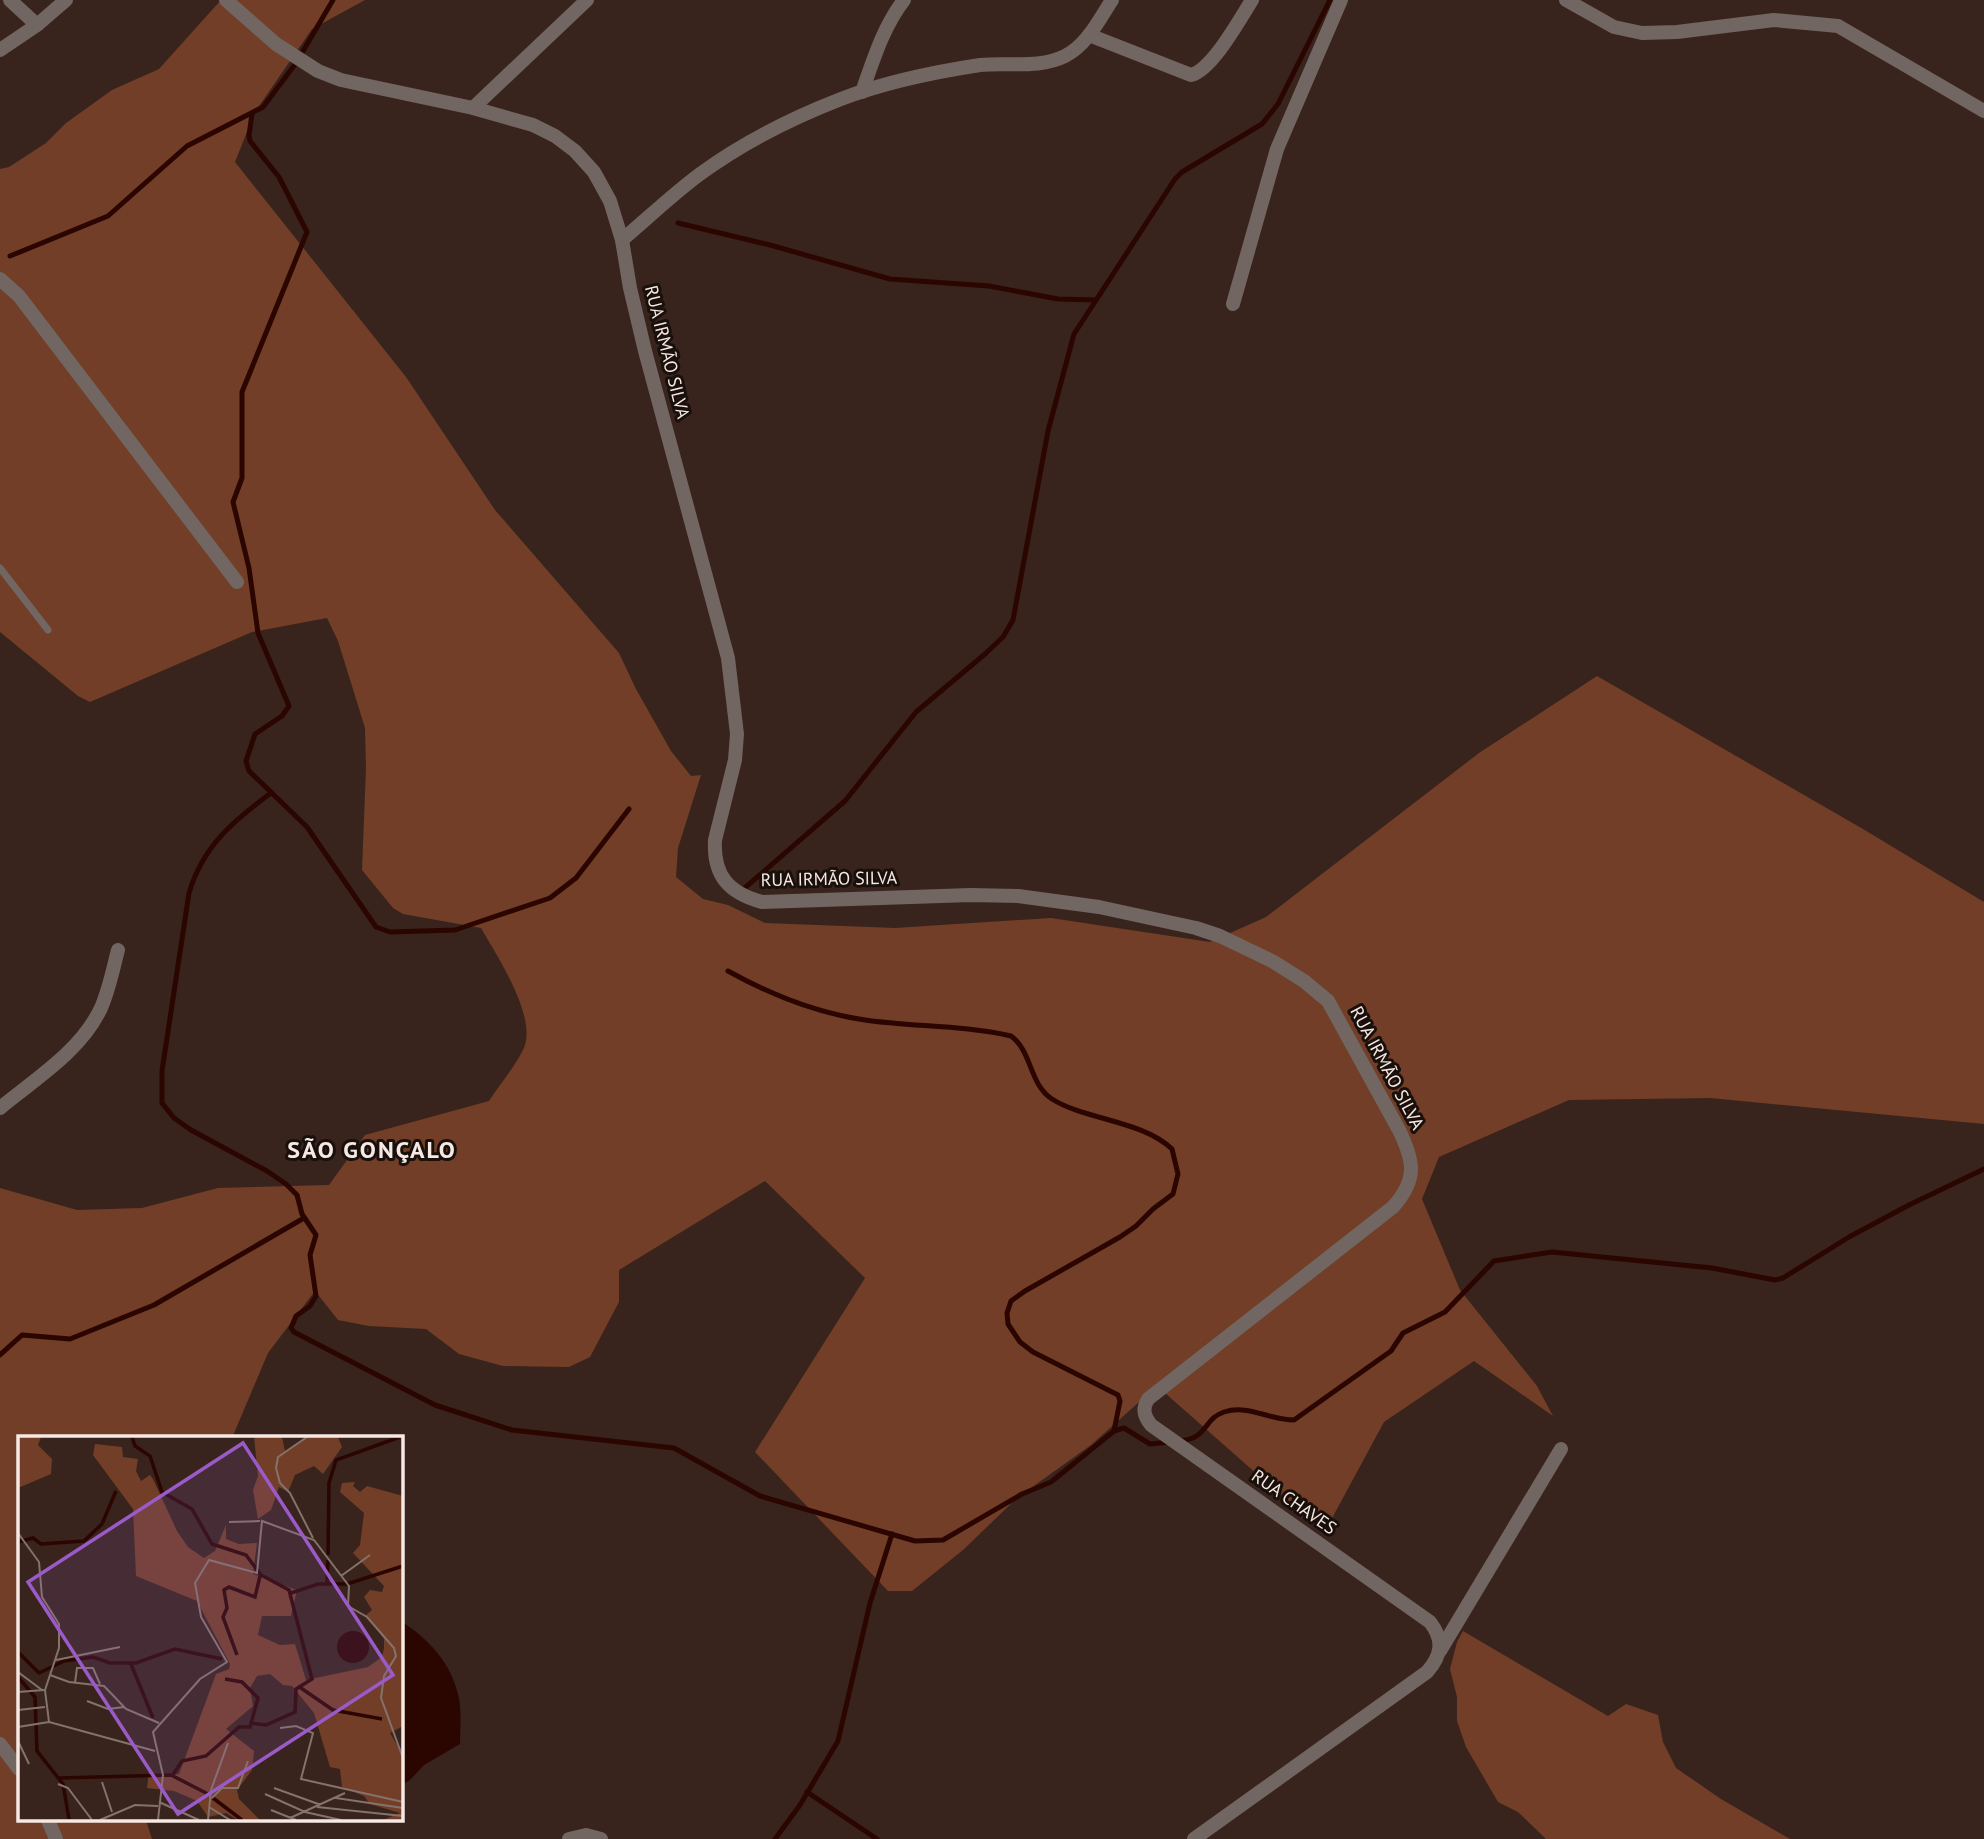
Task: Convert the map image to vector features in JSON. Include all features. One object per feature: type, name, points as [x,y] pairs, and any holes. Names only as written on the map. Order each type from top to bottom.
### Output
[{"type":"street","points":[[10,0],[37,25]]},
{"type":"street","points":[[0,50],[37,25],[66,0]]},
{"type":"street","name":"RUA IRMÃO SILVA","points":[[226,0],[276,44],[318,71],[341,80],[474,108],[533,125],[555,136],[575,151],[594,172],[610,201],[622,240],[645,351],[728,658],[737,734],[714,852],[716,864],[730,888],[743,897],[762,902],[971,895],[1018,897],[1099,907],[1196,928],[1220,936],[1272,961],[1304,981],[1328,1001],[1347,1031],[1407,1147],[1413,1169],[1405,1190]]},
{"type":"street","points":[[474,108],[587,0]]},
{"type":"street","points":[[862,92],[877,50],[895,12],[904,0]]},
{"type":"street","points":[[622,240],[699,175],[792,121],[862,92],[929,74],[983,65],[1051,62],[1077,48],[1112,0]]},
{"type":"street","points":[[1089,35],[1184,74],[1196,74],[1210,61],[1252,0]]},
{"type":"street","points":[[1233,304],[1277,149],[1341,0]]},
{"type":"street","points":[[1566,0],[1614,27],[1642,33],[1677,32],[1774,20],[1838,26],[1984,111]]},
{"type":"street","points":[[0,279],[19,296],[237,582]]},
{"type":"street","points":[[0,1108],[70,1051],[91,1026],[101,1007],[118,950]]},
{"type":"street","name":"RUA CHAVES","points":[[1405,1190],[1393,1207],[1147,1399],[1143,1406],[1151,1425],[1430,1622],[1436,1630],[1440,1651]]},
{"type":"street","points":[[1194,1839],[1427,1672],[1561,1449]]},
{"type":"street","points":[[0,1744],[18,1768]]},
{"type":"street","points":[[49,1822],[56,1839]]},
{"type":"street","points":[[569,1839],[586,1835],[601,1839]]},
{"type":"lane","points":[[0,568],[48,629]]},
{"type":"shaded area","points":[[221,0],[365,0],[312,29],[255,112],[235,162],[406,377],[495,510],[619,653],[671,751],[691,776],[701,775],[678,848],[676,877],[703,899],[728,905],[765,923],[895,928],[1051,918],[1210,942],[1266,917],[1479,753],[1597,676],[1984,902],[1984,1124],[1710,1098],[1569,1100],[1439,1157],[1422,1199],[1460,1290],[1537,1386],[1553,1416],[1474,1361],[1384,1422],[1324,1533],[1157,1386],[1091,1445],[1017,1498],[963,1550],[912,1591],[888,1591],[755,1452],[865,1278],[765,1181],[619,1270],[619,1302],[590,1357],[569,1367],[503,1366],[459,1354],[426,1329],[369,1326],[338,1320],[315,1291],[268,1353],[233,1436],[18,1436],[18,1822],[147,1822],[152,1839],[0,1839],[0,1188],[77,1210],[142,1208],[218,1188],[329,1185],[365,1135],[489,1101],[519,1057],[526,1037],[521,1005],[514,988],[481,928],[403,914],[393,908],[362,870],[365,728],[338,641],[327,618],[252,632],[90,702],[78,696],[0,632],[0,169],[9,167],[46,143],[66,123],[112,90],[159,69]]},
{"type":"shaded area","points":[[402,1622],[429,1643],[444,1661],[454,1682],[460,1706],[460,1744],[424,1765],[402,1784]]},
{"type":"shaded area","points":[[1463,1631],[1608,1716],[1626,1704],[1658,1715],[1663,1742],[1676,1768],[1721,1799],[1790,1839],[1546,1839],[1518,1812],[1498,1802],[1466,1747],[1457,1721],[1457,1697],[1450,1669],[1457,1642]]},
{"type":"waterway","points":[[10,256],[108,216],[187,146],[263,107],[296,63],[333,0]]},
{"type":"waterway","points":[[740,892],[845,801],[916,712],[1003,637],[1013,620],[1048,431],[1074,334],[1175,179],[1182,172],[1262,124],[1278,104],[1330,0]]},
{"type":"waterway","points":[[252,114],[250,141],[279,177],[307,232],[242,392],[242,478],[233,502],[249,568],[258,633],[289,706],[282,716],[255,734],[246,761],[249,771],[307,827],[376,927],[390,932],[455,930],[550,898],[576,878],[629,809]]},
{"type":"waterway","points":[[678,223],[770,245],[890,279],[989,286],[1058,299],[1096,300]]},
{"type":"waterway","points":[[271,793],[244,814],[211,848],[202,861],[189,893],[162,1071],[162,1103],[174,1118],[191,1130],[267,1171],[297,1195],[302,1214],[316,1235],[310,1255],[316,1296],[310,1306],[296,1316],[291,1328],[294,1332],[435,1405],[512,1430],[674,1448],[760,1496],[915,1541],[943,1540],[1022,1494],[1051,1482],[1114,1431],[1124,1428],[1150,1444],[1170,1442]]},
{"type":"waterway","points":[[728,971],[794,1002],[829,1013],[883,1022],[1011,1036],[1023,1050],[1044,1093],[1052,1099],[1080,1112],[1145,1132],[1172,1149],[1178,1174],[1173,1194],[1120,1237],[1011,1301],[1007,1313],[1008,1324],[1020,1342],[1033,1352],[1118,1395],[1120,1401],[1114,1431]]},
{"type":"waterway","points":[[1180,1441],[1196,1436],[1217,1415],[1233,1410],[1294,1420],[1391,1351],[1403,1333],[1445,1312],[1494,1261],[1552,1252],[1712,1268],[1775,1280],[1783,1278],[1849,1237],[1909,1205],[1984,1169]]},
{"type":"waterway","points":[[0,1355],[22,1335],[70,1339],[154,1305],[304,1218]]},
{"type":"waterway","points":[[775,1839],[800,1805],[838,1741],[870,1603],[892,1534]]},
{"type":"waterway","points":[[807,1792],[877,1839]]},
{"type":"district","name":"SÃO GONÇALO","points":[[372,1150]]}]
